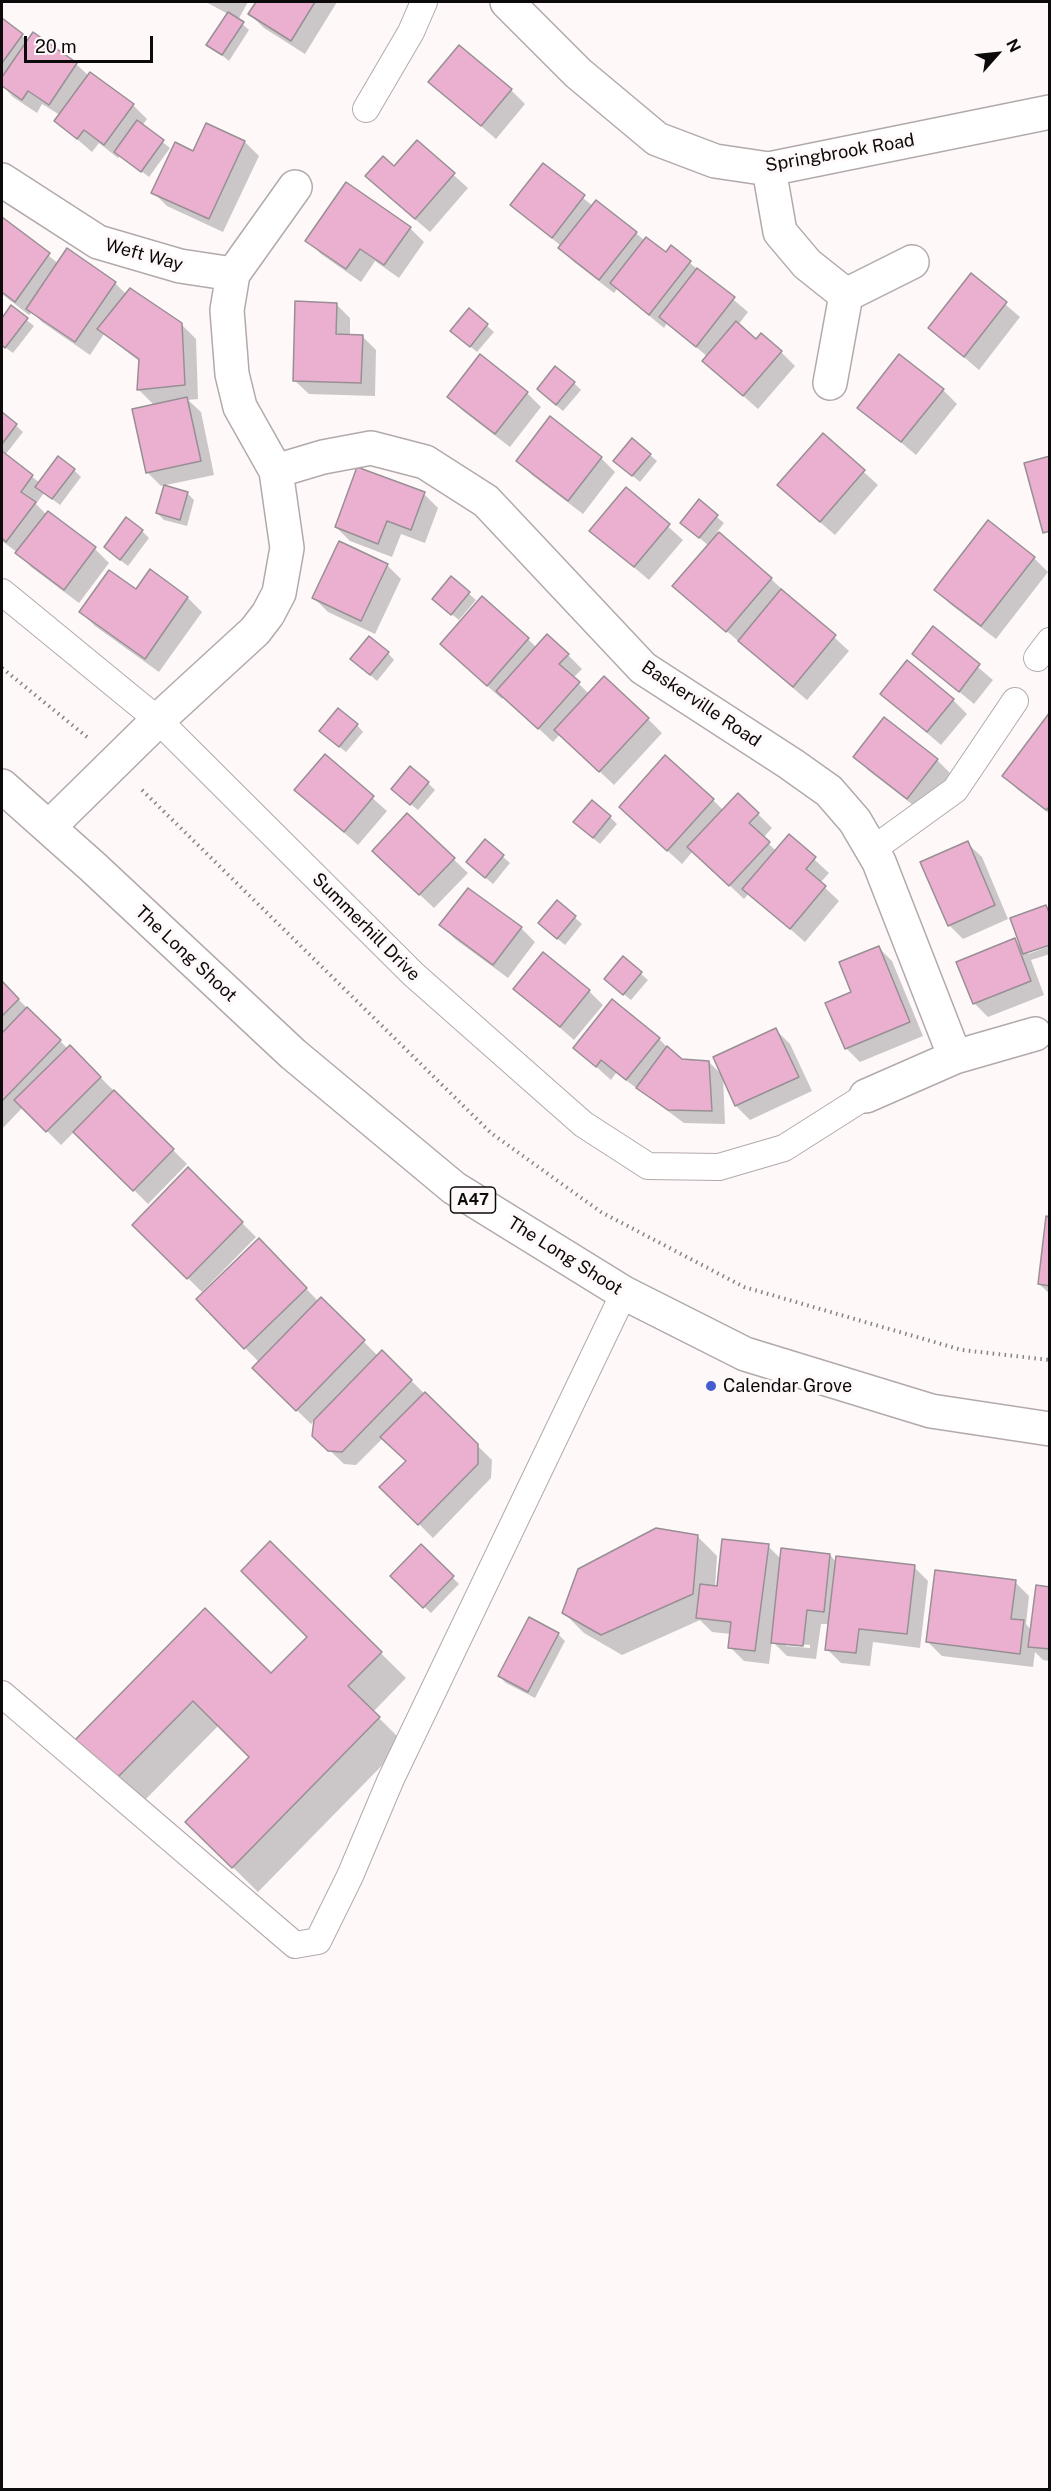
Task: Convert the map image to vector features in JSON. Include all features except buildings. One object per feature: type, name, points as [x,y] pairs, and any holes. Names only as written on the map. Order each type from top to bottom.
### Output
[{"type":"street","name":"Springbrook Road","points":[[507,2],[578,73],[657,139],[715,161],[769,169],[1050,112]]},
{"type":"street","points":[[769,169],[780,232],[807,264],[846,295]]},
{"type":"street","name":"Weft Way","points":[[2,180],[98,242],[180,266],[233,274]]},
{"type":"street","points":[[49,828],[158,720],[255,631],[268,614],[279,593],[287,548],[276,471],[240,407],[232,374],[226,310],[233,274],[296,187]]},
{"type":"street","points":[[846,295],[912,262]]},
{"type":"street","points":[[830,383],[846,295]]},
{"type":"street","name":"Baskerville Road","points":[[276,471],[323,457],[371,448],[425,462],[486,501],[643,668],[829,791],[855,821],[883,873],[955,1057]]},
{"type":"street","name":"The Long Shoot","points":[[2,786],[293,1054],[454,1188],[624,1293],[745,1354],[931,1411],[1050,1429]]},
{"type":"street","points":[[866,1096],[955,1057],[1042,1033]]},
{"type":"lane","points":[[366,109],[411,32],[424,2]]},
{"type":"lane","name":"Summerhill Drive","points":[[2,592],[158,720],[413,974],[583,1124],[648,1166],[719,1167],[784,1148],[866,1096]]},
{"type":"lane","points":[[872,850],[956,790],[1015,701]]},
{"type":"lane","points":[[2,1694],[295,1945],[318,1941],[350,1876],[391,1779],[624,1293]]},
{"type":"path","points":[[2,668],[117,761]]},
{"type":"place","name":"Calendar Grove","points":[[711,1386]]}]
